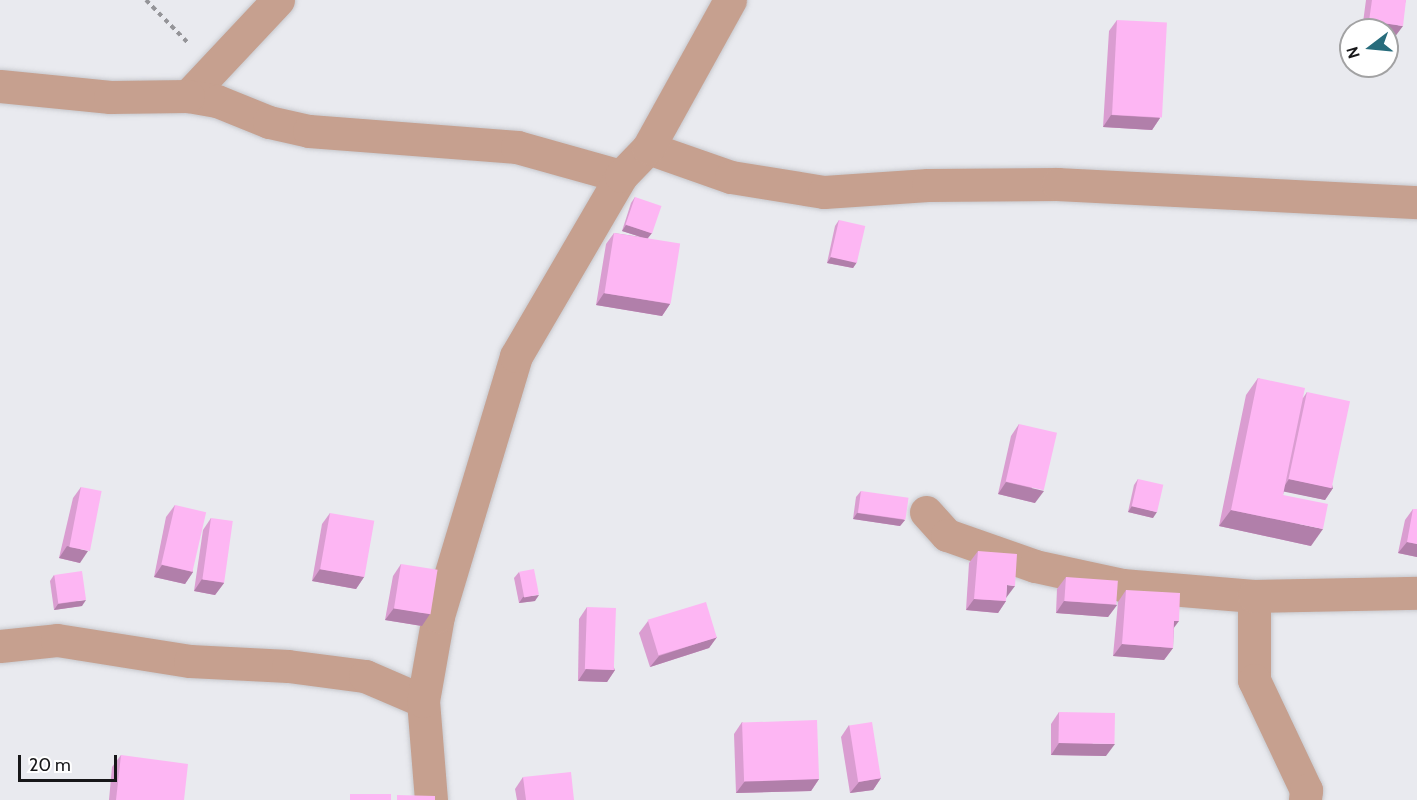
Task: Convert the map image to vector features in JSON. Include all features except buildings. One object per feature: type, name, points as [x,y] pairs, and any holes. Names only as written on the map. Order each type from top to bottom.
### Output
[{"type":"street","points":[[188,96],[278,0]]},
{"type":"street","points":[[431,800],[423,701],[438,616],[516,356],[621,176],[648,148],[730,0]]},
{"type":"street","points":[[0,86],[110,97],[188,96],[218,101],[269,122],[309,131],[517,147],[621,176]]},
{"type":"street","points":[[648,148],[731,177],[824,192],[928,185],[1058,184],[1417,202]]},
{"type":"street","points":[[926,512],[946,535],[1035,566],[1122,585],[1254,596],[1417,593]]},
{"type":"street","points":[[1254,596],[1254,680],[1306,790],[1305,800]]},
{"type":"street","points":[[0,646],[57,640],[190,661],[288,666],[365,676],[423,701]]},
{"type":"path","points":[[146,0],[212,68]]}]
